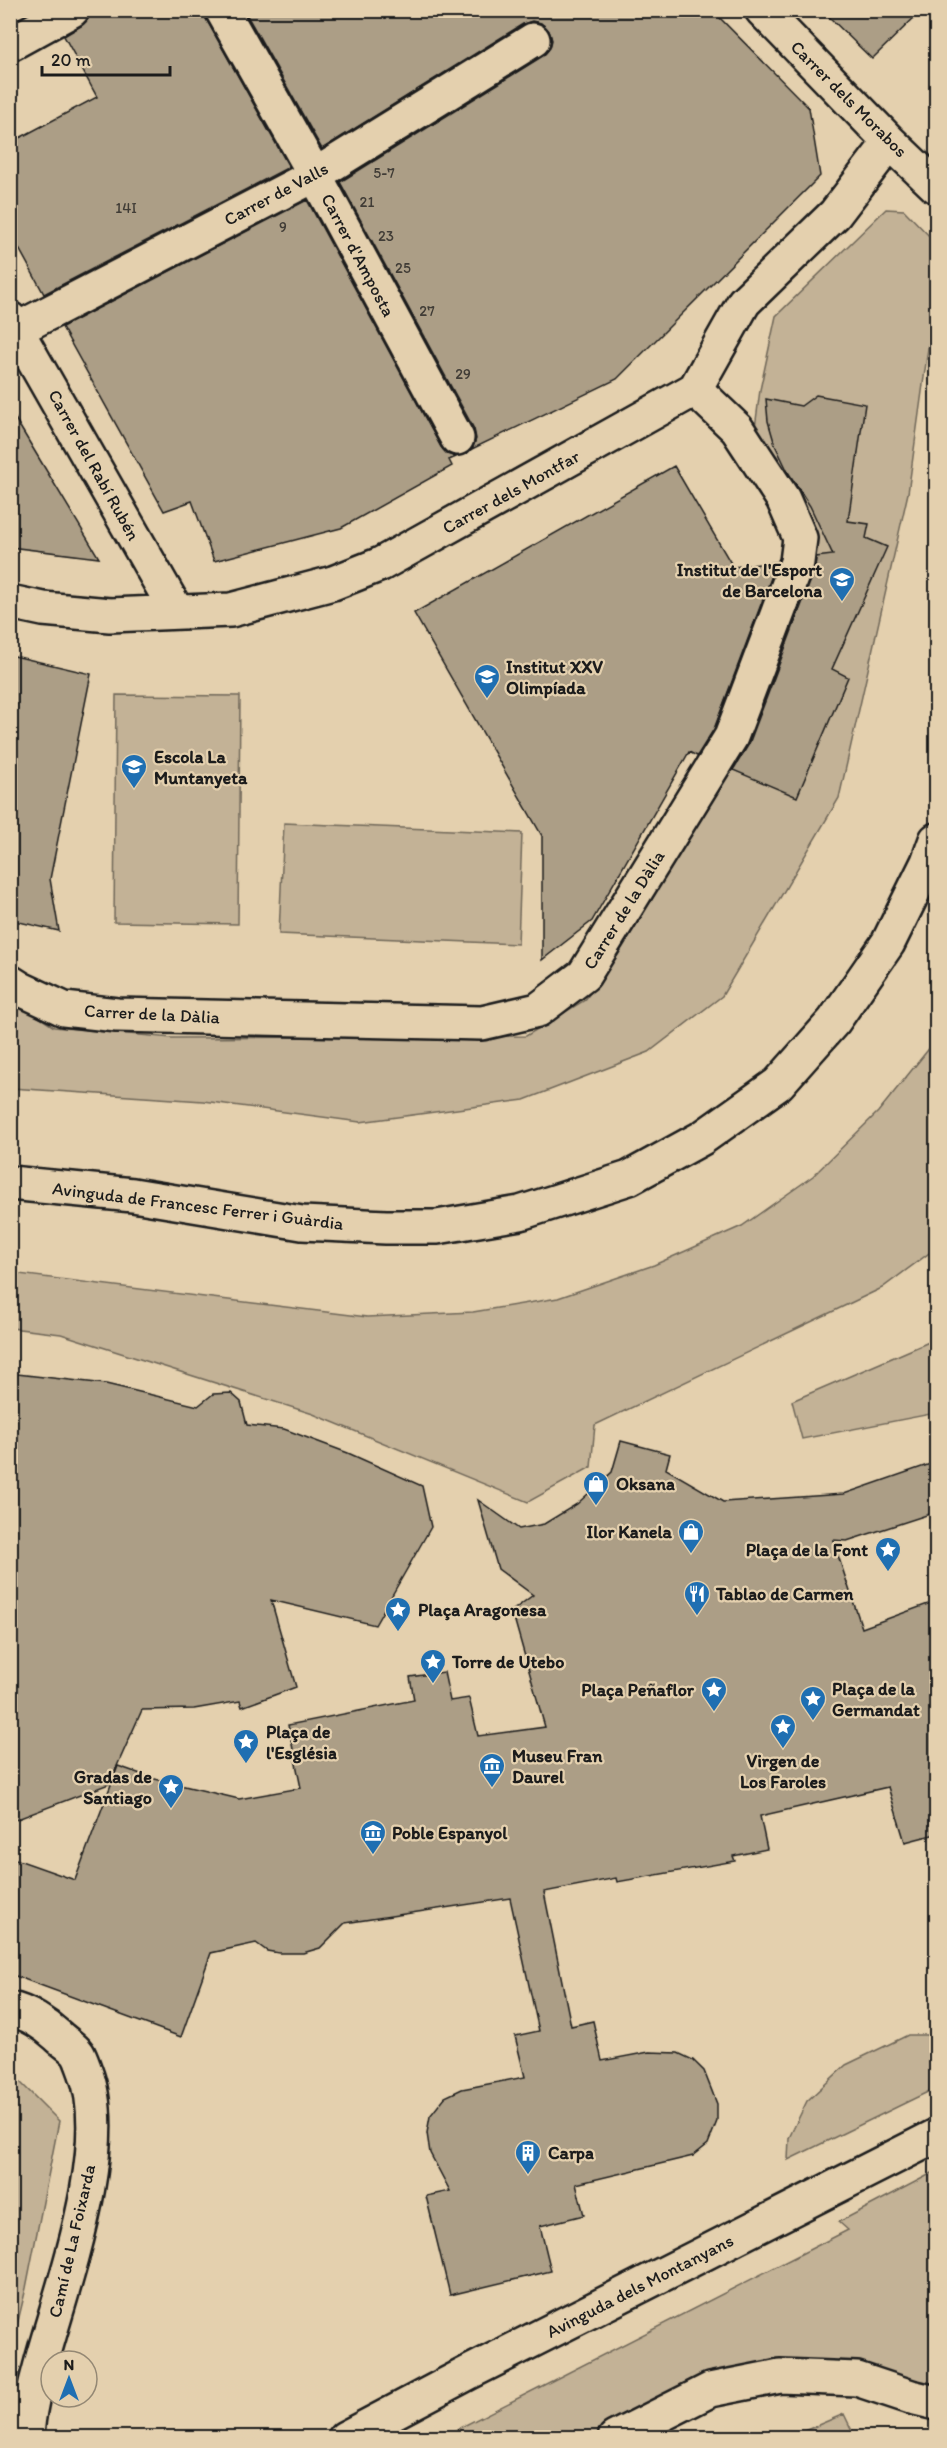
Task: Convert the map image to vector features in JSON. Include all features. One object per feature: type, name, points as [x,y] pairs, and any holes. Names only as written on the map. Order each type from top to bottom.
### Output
[{"type":"street","points":[[10,45],[72,10]]},
{"type":"street","name":"Carrer d'Amposta","points":[[222,10],[315,175],[457,438]]},
{"type":"street","name":"Carrer dels Morabos","points":[[762,10],[936,186]]},
{"type":"street","name":"Carrer de Valls","points":[[12,327],[315,175],[533,40]]},
{"type":"street","points":[[695,389],[744,302],[834,214],[890,142]]},
{"type":"street","name":"Carrer del Rabí Rubén","points":[[12,327],[177,612]]},
{"type":"street","name":"Carrer dels Montfar","points":[[10,602],[43,609],[110,615],[231,610],[333,583],[381,564],[695,389]]},
{"type":"street","name":"Carrer de la Dàlia","points":[[10,982],[64,1009],[117,1015],[482,1023],[538,1010],[584,975],[731,736],[797,562],[800,538],[783,499],[737,429],[695,389]]},
{"type":"street","name":"Avinguda de Francesc Ferrer i Guàrdia","points":[[10,1183],[133,1195],[302,1223],[437,1227],[520,1212],[628,1178],[702,1138],[778,1084],[834,1021],[888,943],[928,862],[936,840]]},
{"type":"street","name":"Camí de La Foixarda","points":[[10,2009],[19,2011],[52,2031],[78,2055],[92,2090],[94,2120],[89,2179],[76,2240],[36,2383],[27,2424],[27,2438]]},
{"type":"street","name":"Avinguda dels Montanyans","points":[[345,2438],[468,2373],[936,2136]]},
{"type":"street","points":[[615,2438],[710,2390],[780,2376],[857,2379],[936,2403]]},
{"type":"shaded area","points":[[886,209],[904,210],[936,243],[936,290],[908,493],[839,798],[722,996],[649,1052],[524,1100],[360,1122],[203,1101],[11,1088],[10,998],[54,1027],[172,1038],[526,1036],[585,1000],[618,955],[715,795],[755,717],[789,635],[815,582],[817,566],[812,532],[755,428],[760,390],[776,316]]},
{"type":"shaded area","points":[[116,695],[240,696],[238,924],[114,922]]},
{"type":"shaded area","points":[[284,823],[522,833],[518,944],[279,934]]},
{"type":"shaded area","points":[[936,1040],[936,1248],[882,1288],[595,1425],[591,1467],[528,1502],[313,1414],[61,1334],[11,1328],[11,1273],[367,1317],[473,1312],[558,1298],[654,1265],[742,1226],[813,1176],[878,1112]]},
{"type":"shaded area","points":[[936,1339],[936,1413],[802,1439],[792,1401]]},
{"type":"shaded area","points":[[908,2035],[936,2035],[936,2088],[788,2160],[789,2138],[807,2101],[846,2065]]},
{"type":"shaded area","points":[[10,2075],[13,2075],[59,2121],[26,2288],[11,2350]]},
{"type":"shaded area","points":[[936,2171],[936,2412],[846,2388],[775,2386],[715,2399],[640,2437],[472,2438],[468,2434],[462,2437],[440,2438],[848,2230],[839,2222]]},
{"type":"shaded area","points":[[844,2414],[855,2437],[790,2437]]},
{"type":"building","points":[[91,10],[203,10],[289,167],[44,294],[10,232],[10,143],[97,97],[64,36],[81,26],[88,19]]},
{"type":"building","points":[[244,10],[712,10],[809,108],[820,176],[617,379],[472,449],[476,439],[474,429],[340,182],[543,56],[550,48],[552,40],[549,31],[541,23],[532,21],[523,24],[322,149]]},
{"type":"building","points":[[822,10],[922,10],[872,59]]},
{"type":"building","points":[[307,200],[441,447],[447,454],[456,457],[449,460],[452,466],[341,528],[214,561],[192,501],[164,511],[62,327]]},
{"type":"building","name":"Institut de l'Esport de Barcelona","points":[[816,395],[865,404],[848,521],[869,524],[866,538],[887,547],[832,669],[848,677],[797,797],[733,770],[749,744],[815,569],[816,557],[833,555],[810,506],[788,472],[775,445],[768,421],[766,399],[801,406]]},
{"type":"building","points":[[10,410],[37,455],[99,558],[10,547]]},
{"type":"building","points":[[674,466],[733,567],[777,562],[714,729],[697,756],[689,752],[592,921],[542,960],[542,836],[414,613]]},
{"type":"building","points":[[10,655],[91,674],[50,879],[59,931],[10,920]]},
{"type":"building","points":[[17,1374],[106,1384],[198,1406],[213,1394],[231,1393],[241,1402],[247,1425],[284,1429],[348,1453],[422,1486],[431,1527],[375,1625],[271,1600],[296,1687],[242,1707],[240,1701],[194,1709],[142,1710],[109,1784],[10,1822],[10,1449],[12,1449]]},
{"type":"building","points":[[621,1441],[670,1454],[666,1469],[723,1502],[844,1494],[936,1462],[936,1512],[847,1541],[833,1540],[862,1628],[936,1601],[936,1834],[905,1842],[888,1787],[760,1816],[767,1849],[733,1856],[735,1861],[617,1882],[616,1878],[544,1892],[571,2026],[593,2021],[602,2061],[649,2052],[678,2053],[693,2060],[704,2071],[717,2104],[717,2121],[708,2144],[693,2156],[576,2184],[584,2215],[540,2226],[551,2271],[450,2295],[426,2196],[450,2191],[430,2153],[427,2133],[430,2116],[445,2097],[462,2089],[525,2077],[515,2036],[539,2031],[510,1898],[345,1923],[320,1948],[303,1953],[267,1951],[256,1943],[211,1953],[181,2037],[10,1974],[10,1857],[75,1880],[118,1766],[155,1779],[239,1799],[301,1788],[288,1725],[414,1700],[410,1677],[444,1672],[450,1701],[469,1698],[478,1736],[545,1727],[512,1611],[533,1595],[498,1569],[478,1500],[519,1529],[544,1524],[577,1504],[612,1472]]},
{"type":"place","name":"Institut de l'Esport de Barcelona","points":[[842,603]]},
{"type":"place","name":"Institut XXV Olimpíada","points":[[487,700]]},
{"type":"place","name":"Escola La Muntanyeta","points":[[134,790]]},
{"type":"place","name":"Oksana","points":[[596,1507]]},
{"type":"place","name":"Ilor Kanela","points":[[691,1555]]},
{"type":"place","name":"Plaça de la Font","points":[[888,1573]]},
{"type":"place","name":"Tablao de Carmen","points":[[697,1617]]},
{"type":"place","name":"Plaça Aragonesa","points":[[398,1633]]},
{"type":"place","name":"Torre de Utebo","points":[[433,1685]]},
{"type":"place","name":"Plaça Peñaflor","points":[[714,1713]]},
{"type":"place","name":"Plaça de la Germandat","points":[[813,1722]]},
{"type":"place","name":"Virgen de Los Faroles","points":[[783,1750]]},
{"type":"place","name":"Plaça de l'Església","points":[[246,1765]]},
{"type":"place","name":"Museu Fran Daurel","points":[[492,1789]]},
{"type":"place","name":"Gradas de Santiago","points":[[171,1810]]},
{"type":"place","name":"Poble Espanyol","points":[[373,1856]]},
{"type":"place","name":"Carpa","points":[[528,2176]]}]
